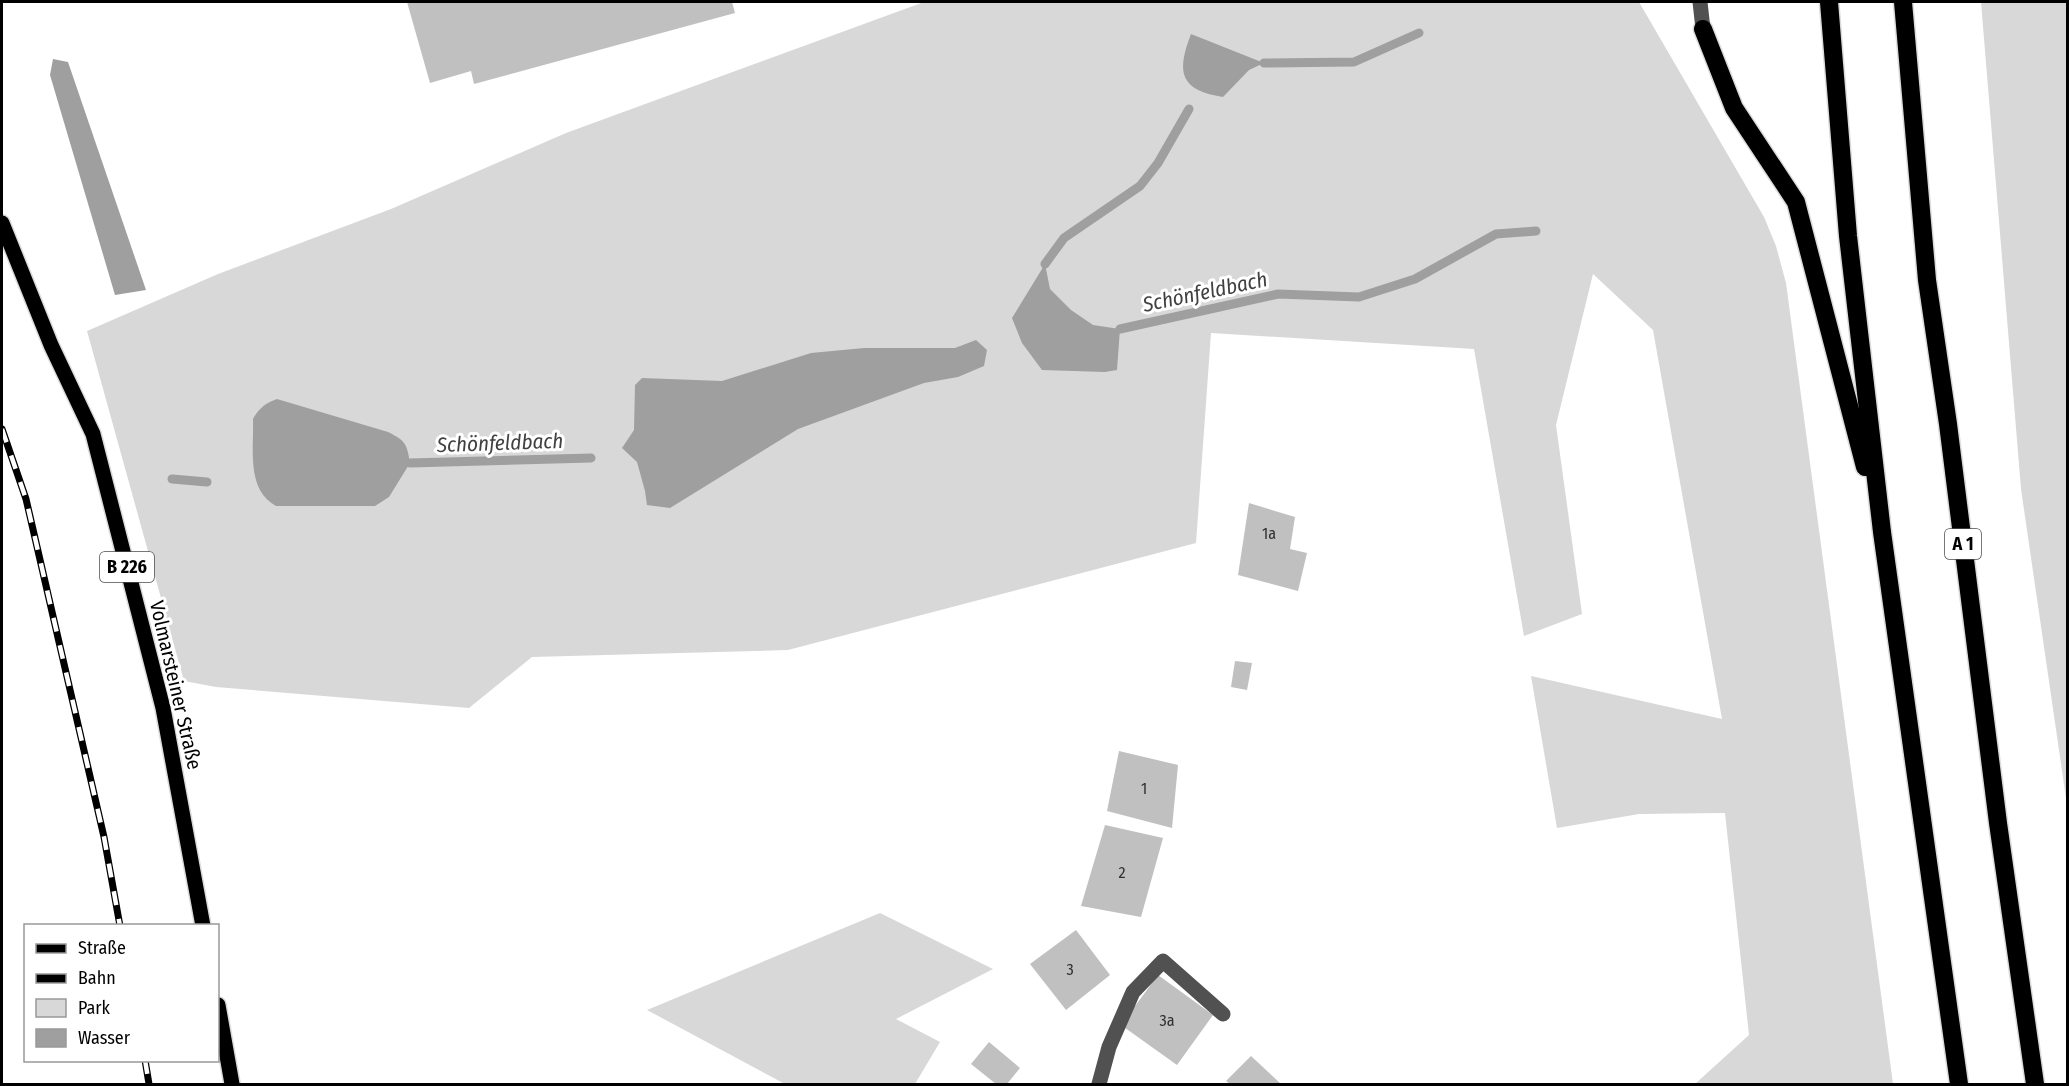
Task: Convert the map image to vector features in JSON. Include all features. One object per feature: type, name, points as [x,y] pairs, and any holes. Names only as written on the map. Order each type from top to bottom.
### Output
[{"type":"highway","points":[[1828,2],[1848,237],[1882,531],[1959,1084]]},
{"type":"highway","name":"A 1","points":[[1903,2],[1927,280],[1948,424],[1998,823],[2035,1084]]},
{"type":"highway","points":[[1703,29],[1734,108],[1796,202],[1882,531]]},
{"type":"main road","name":"Volmarsteiner Straße","points":[[2,223],[51,345],[93,434],[163,708],[203,924]]},
{"type":"main road","points":[[219,1011],[232,1084]]},
{"type":"street","points":[[1700,2],[1703,29]]},
{"type":"street","points":[[1099,1084],[1109,1047],[1133,992],[1162,961],[1224,1014]]},
{"type":"green space","points":[[924,2],[1639,2],[1764,217],[1776,246],[1786,283],[1893,1084],[1695,1084],[1749,1035],[1725,813],[1639,814],[1557,828],[1531,676],[1722,719],[1653,330],[1593,274],[1556,425],[1582,614],[1524,636],[1474,349],[1211,333],[1196,543],[788,650],[532,657],[469,708],[216,687],[184,681],[87,331],[218,274],[391,209],[566,133]]},
{"type":"green space","points":[[1981,2],[2067,2],[2067,805],[2021,489]]},
{"type":"green space","points":[[880,913],[993,969],[896,1019],[940,1042],[915,1084],[785,1084],[647,1010]]},
{"type":"water","points":[[1191,34],[1264,63],[1249,70],[1223,97],[1198,90],[1185,78],[1183,69]]},
{"type":"water","points":[[53,59],[68,62],[146,290],[115,295],[50,75]]},
{"type":"water","points":[[1045,264],[1050,289],[1071,310],[1093,325],[1120,329],[1117,370],[1105,372],[1042,370],[1022,343],[1012,318]]},
{"type":"water","points":[[976,340],[987,350],[984,366],[958,377],[924,383],[798,429],[670,508],[647,505],[637,462],[622,448],[634,430],[635,385],[642,378],[722,381],[811,353],[864,348],[955,348]]},
{"type":"water","points":[[277,399],[388,432],[399,438],[406,447],[410,463],[389,497],[375,506],[276,506],[266,499],[260,490],[254,468],[253,419],[263,406]]},
{"type":"building","points":[[407,2],[732,2],[735,13],[474,84],[471,71],[430,83]]},
{"type":"building","points":[[1249,503],[1295,517],[1290,549],[1307,553],[1298,591],[1238,575]]},
{"type":"building","points":[[1235,661],[1252,663],[1247,690],[1231,687]]},
{"type":"building","points":[[1119,751],[1178,765],[1172,828],[1107,811]]},
{"type":"building","points":[[1105,825],[1163,838],[1141,917],[1081,906]]},
{"type":"building","points":[[1076,930],[1110,975],[1066,1010],[1030,964]]},
{"type":"building","points":[[1158,975],[1213,1015],[1177,1065],[1121,1025]]},
{"type":"building","points":[[989,1042],[1020,1068],[1007,1084],[996,1084],[971,1064]]},
{"type":"building","points":[[1251,1056],[1281,1084],[1230,1084],[1226,1081]]},
{"type":"waterway","points":[[1264,63],[1354,62],[1419,33]]},
{"type":"waterway","points":[[1045,264],[1064,238],[1140,186],[1158,163],[1189,109]]},
{"type":"waterway","name":"Schönfeldbach","points":[[1120,329],[1278,294],[1359,297],[1415,279],[1496,234],[1536,231]]},
{"type":"waterway","name":"Schönfeldbach","points":[[410,463],[591,458]]},
{"type":"waterway","name":"Schönfeldbach","points":[[172,479],[207,482]]},
{"type":"railway","points":[[2,429],[26,499],[104,837],[120,924]]},
{"type":"railway","points":[[145,1062],[149,1084]]}]
